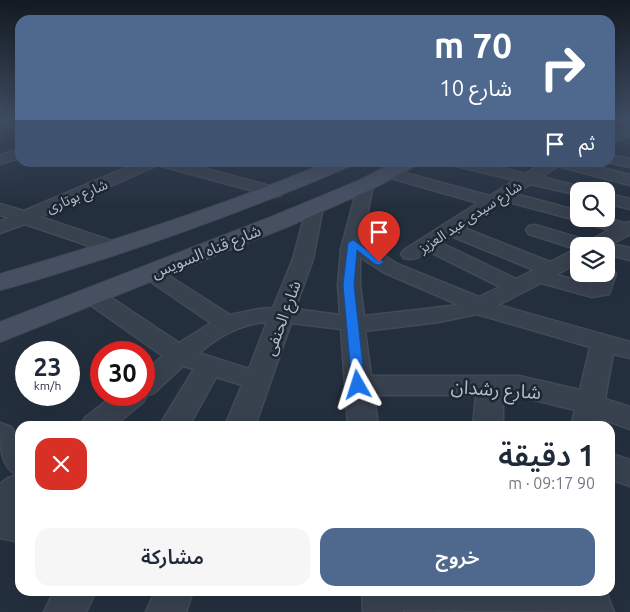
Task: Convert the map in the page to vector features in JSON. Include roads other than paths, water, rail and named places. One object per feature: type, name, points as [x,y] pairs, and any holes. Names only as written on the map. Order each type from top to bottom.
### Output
[{"type":"main road","name":"شارع قناه السويس","points":[[0,282],[114,248],[275,192],[332,167]]},
{"type":"main road","name":"شارع قناه السويس","points":[[0,333],[315,207],[399,168]]},
{"type":"street","points":[[0,160],[15,155]]},
{"type":"street","points":[[615,160],[630,163]]},
{"type":"street","name":"شارع بوتارى","points":[[0,228],[142,167]]},
{"type":"street","points":[[181,167],[275,192]]},
{"type":"street","points":[[478,167],[529,179],[630,180]]},
{"type":"street","name":"شارع سيدى عبد العزيز","points":[[516,287],[419,249],[547,167]]},
{"type":"street","points":[[567,167],[585,180],[630,188]]},
{"type":"street","points":[[399,168],[497,199],[570,214]]},
{"type":"street","points":[[362,421],[349,285],[353,243],[365,185]]},
{"type":"street","points":[[615,200],[630,204]]},
{"type":"street","name":"شارع الحنفى","points":[[242,421],[303,259],[315,207]]},
{"type":"street","points":[[0,209],[114,248]]},
{"type":"street","points":[[615,225],[628,228]]},
{"type":"street","points":[[612,237],[628,228]]},
{"type":"street","points":[[450,229],[544,273],[592,291],[601,289],[603,282]]},
{"type":"street","points":[[536,229],[570,240]]},
{"type":"street","points":[[353,243],[379,262],[477,306],[630,350]]},
{"type":"street","points":[[615,252],[630,254]]},
{"type":"street","points":[[155,377],[212,332],[228,323],[245,317],[264,314],[283,315],[352,324],[400,320],[477,306],[570,260]]},
{"type":"street","points":[[151,273],[228,323]]},
{"type":"street","points":[[94,296],[180,356],[258,381]]},
{"type":"street","points":[[588,415],[603,343]]},
{"type":"street","points":[[177,421],[209,366]]},
{"type":"street","name":"شارع رشدان","points":[[358,385],[519,386],[542,390],[588,415],[630,418]]},
{"type":"street","points":[[488,421],[490,385]]},
{"type":"street","points":[[101,421],[120,406]]},
{"type":"street","points":[[0,436],[15,456]]},
{"type":"street","points":[[615,468],[630,473]]},
{"type":"street","points":[[0,504],[15,492]]},
{"type":"street","points":[[0,522],[15,525]]},
{"type":"street","points":[[64,612],[73,596]]},
{"type":"street","points":[[166,612],[172,596]]},
{"type":"street","points":[[381,596],[383,612]]},
{"type":"street","points":[[462,596],[589,612]]},
{"type":"street","points":[[589,596],[594,612]]}]
